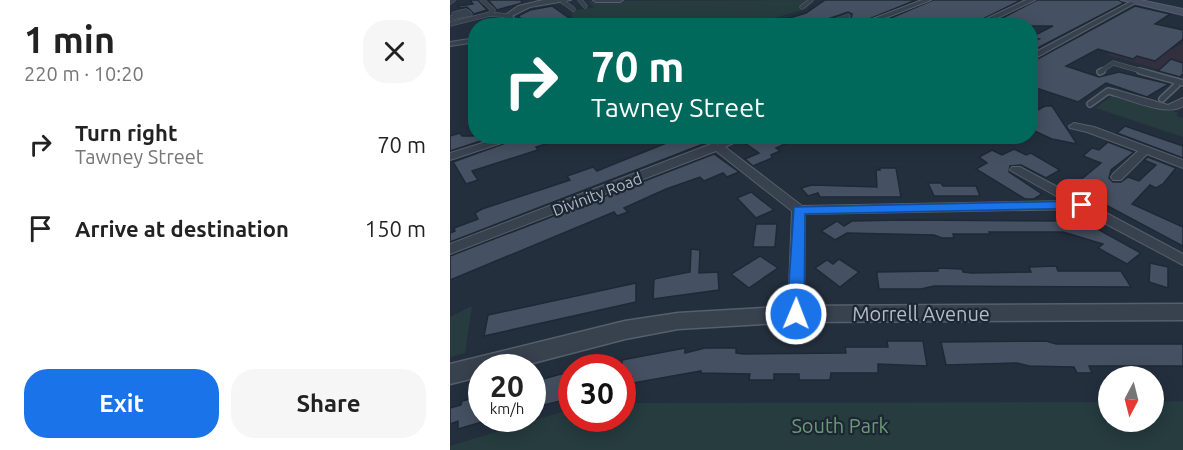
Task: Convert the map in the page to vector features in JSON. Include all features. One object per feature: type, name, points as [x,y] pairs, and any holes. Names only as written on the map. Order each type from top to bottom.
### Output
[{"type":"main road","points":[[1129,0],[1183,12]]},
{"type":"street","points":[[508,16],[525,7],[567,0]]},
{"type":"street","points":[[596,0],[620,0]]},
{"type":"street","points":[[879,18],[928,0]]},
{"type":"street","points":[[992,18],[1032,0]]},
{"type":"street","points":[[1038,54],[1129,0]]},
{"type":"street","points":[[450,44],[468,41]]},
{"type":"street","points":[[1116,93],[1168,108],[1176,107],[1183,101]]},
{"type":"street","points":[[1074,126],[1090,129],[1183,164]]},
{"type":"street","points":[[450,157],[492,144]]},
{"type":"street","name":"Divinity Road","points":[[450,249],[725,144]]},
{"type":"street","points":[[718,147],[798,210],[1082,205]]},
{"type":"street","points":[[1117,177],[1146,149]]},
{"type":"street","points":[[1017,170],[1183,260]]},
{"type":"street","points":[[796,314],[798,210]]},
{"type":"street","name":"Morrell Avenue","points":[[450,374],[614,333],[678,321],[796,314],[1183,312]]},
{"type":"lane","points":[[482,0],[493,10],[490,14]]},
{"type":"lane","points":[[567,0],[563,2],[573,9]]},
{"type":"lane","points":[[580,0],[579,2],[585,6]]},
{"type":"lane","points":[[802,8],[811,0]]},
{"type":"lane","points":[[474,18],[490,14],[508,16]]},
{"type":"lane","points":[[842,18],[848,15]]},
{"type":"lane","points":[[450,24],[468,20]]},
{"type":"lane","points":[[1100,72],[1113,63],[1183,83]]},
{"type":"lane","points":[[1162,99],[1177,85],[1176,81]]},
{"type":"lane","points":[[1090,104],[1108,91],[1116,93]]},
{"type":"shaded area","points":[[1133,38],[1174,49],[1183,43],[1183,76],[1107,55]]},
{"type":"green space","points":[[815,0],[806,9],[774,18],[573,18],[571,11],[594,7],[588,1]]},
{"type":"green space","points":[[1116,93],[1178,113],[1176,116],[1183,118],[1183,137],[1095,108]]},
{"type":"green space","points":[[472,306],[465,353],[450,357],[450,317]]},
{"type":"green space","name":"South Park","points":[[1183,401],[1183,450],[450,450],[450,446],[496,432],[546,432],[546,417],[558,413],[558,432],[636,432],[636,403],[1098,402],[1098,432],[1164,432],[1164,402]]},
{"type":"building","points":[[470,0],[478,0],[487,10],[474,14],[467,7],[458,6],[473,4]]},
{"type":"building","points":[[488,0],[521,0],[522,3],[497,10]]},
{"type":"building","points":[[825,0],[916,0],[872,18],[851,18],[852,14],[848,12],[831,18],[790,18],[806,13]]},
{"type":"building","points":[[933,0],[1021,0],[985,18],[891,18]]},
{"type":"building","points":[[1037,0],[1119,0],[1124,3],[1038,48],[1038,34],[1053,26],[1038,26],[1038,18],[1002,18]]},
{"type":"building","points":[[552,6],[569,18],[520,18],[518,16],[530,10]]},
{"type":"building","points":[[1135,6],[1170,14],[1155,24],[1183,30],[1183,39],[1155,61],[1137,56],[1133,59],[1098,49],[1066,66],[1099,77],[1119,72],[1169,84],[1147,97],[1106,83],[1078,102],[1038,89],[1038,59]]},
{"type":"building","points":[[1171,59],[1183,63],[1183,74],[1180,77],[1158,71]]},
{"type":"building","points":[[1045,106],[1052,106],[1077,144],[1052,139],[1038,133],[1038,110]]},
{"type":"building","points":[[1125,126],[1183,146],[1183,158],[1117,133]]},
{"type":"building","points":[[460,133],[462,136],[468,136],[468,144],[471,144],[450,151],[450,136]]},
{"type":"building","points":[[1108,142],[1134,152],[1111,170],[1109,178],[1113,182],[1121,182],[1128,177],[1139,181],[1156,165],[1144,160],[1148,157],[1176,168],[1163,184],[1156,188],[1150,185],[1132,204],[1183,227],[1183,246],[1072,187],[1101,163],[1083,156],[1092,148],[1099,150]]},
{"type":"building","points":[[503,144],[546,144],[536,147],[538,150],[472,171],[478,180],[466,184],[453,162]]},
{"type":"building","points":[[664,144],[703,144],[450,242],[450,233],[455,231],[454,228],[478,219],[475,213],[482,209],[570,180],[567,176],[593,167],[597,171]]},
{"type":"building","points":[[746,144],[785,144],[776,148],[780,151],[771,155],[772,158],[753,166],[745,159],[759,153]]},
{"type":"building","points":[[1014,149],[1026,155],[1031,153],[1060,170],[1046,178],[1021,165],[1010,166],[1009,172],[1042,194],[1034,199],[1025,199],[976,169],[987,163],[979,157],[992,150],[1002,155]]},
{"type":"building","points":[[714,154],[739,172],[727,177],[723,173],[704,181],[700,177],[666,189],[624,208],[628,212],[617,216],[614,212],[450,280],[450,256]]},
{"type":"building","points":[[896,168],[901,197],[820,197],[818,193],[808,196],[801,188],[812,185],[877,187],[876,170]]},
{"type":"building","points":[[928,183],[941,183],[943,186],[976,186],[980,196],[934,196]]},
{"type":"building","points":[[751,192],[774,210],[756,218],[737,198]]},
{"type":"building","points":[[837,221],[844,226],[852,221],[1071,221],[1094,227],[1141,253],[1127,264],[1098,248],[1103,244],[1063,232],[953,234],[954,238],[934,235],[847,233],[835,240],[821,231]]},
{"type":"building","points":[[756,224],[777,224],[775,247],[753,247]]},
{"type":"building","points":[[691,249],[700,250],[699,273],[718,272],[719,290],[653,299],[654,279],[690,272]]},
{"type":"building","points":[[760,256],[778,268],[749,288],[731,274]]},
{"type":"building","points":[[839,259],[859,272],[840,287],[815,268],[827,260],[833,264]]},
{"type":"building","points":[[1150,263],[1168,267],[1168,288],[1149,282]]},
{"type":"building","points":[[1056,266],[1058,271],[1121,271],[1131,287],[934,286],[921,289],[879,289],[877,275],[877,272],[938,271],[938,268],[962,269],[963,272],[972,273],[1031,272],[1029,267]]},
{"type":"building","points":[[636,283],[636,302],[484,336],[488,315]]},
{"type":"building","points":[[887,341],[923,341],[927,366],[878,364],[878,373],[831,373],[830,380],[799,380],[799,374],[774,374],[774,380],[749,380],[750,374],[701,373],[701,371],[636,382],[636,357],[685,348],[685,353],[705,348],[736,348],[736,353],[744,354],[846,353],[845,347],[888,347]]},
{"type":"building","points":[[1046,341],[1056,344],[1183,344],[1183,366],[1089,366],[1092,373],[1077,373],[1074,367],[1029,366],[1017,363],[946,365],[941,342]]},
{"type":"building","points":[[558,375],[558,402],[546,404],[546,378]]},
{"type":"building","points":[[468,400],[468,426],[458,429],[458,421],[450,424],[450,408],[461,405],[462,401]]},
{"type":"route","points":[[796,314],[800,217],[798,210],[1082,205]]}]
